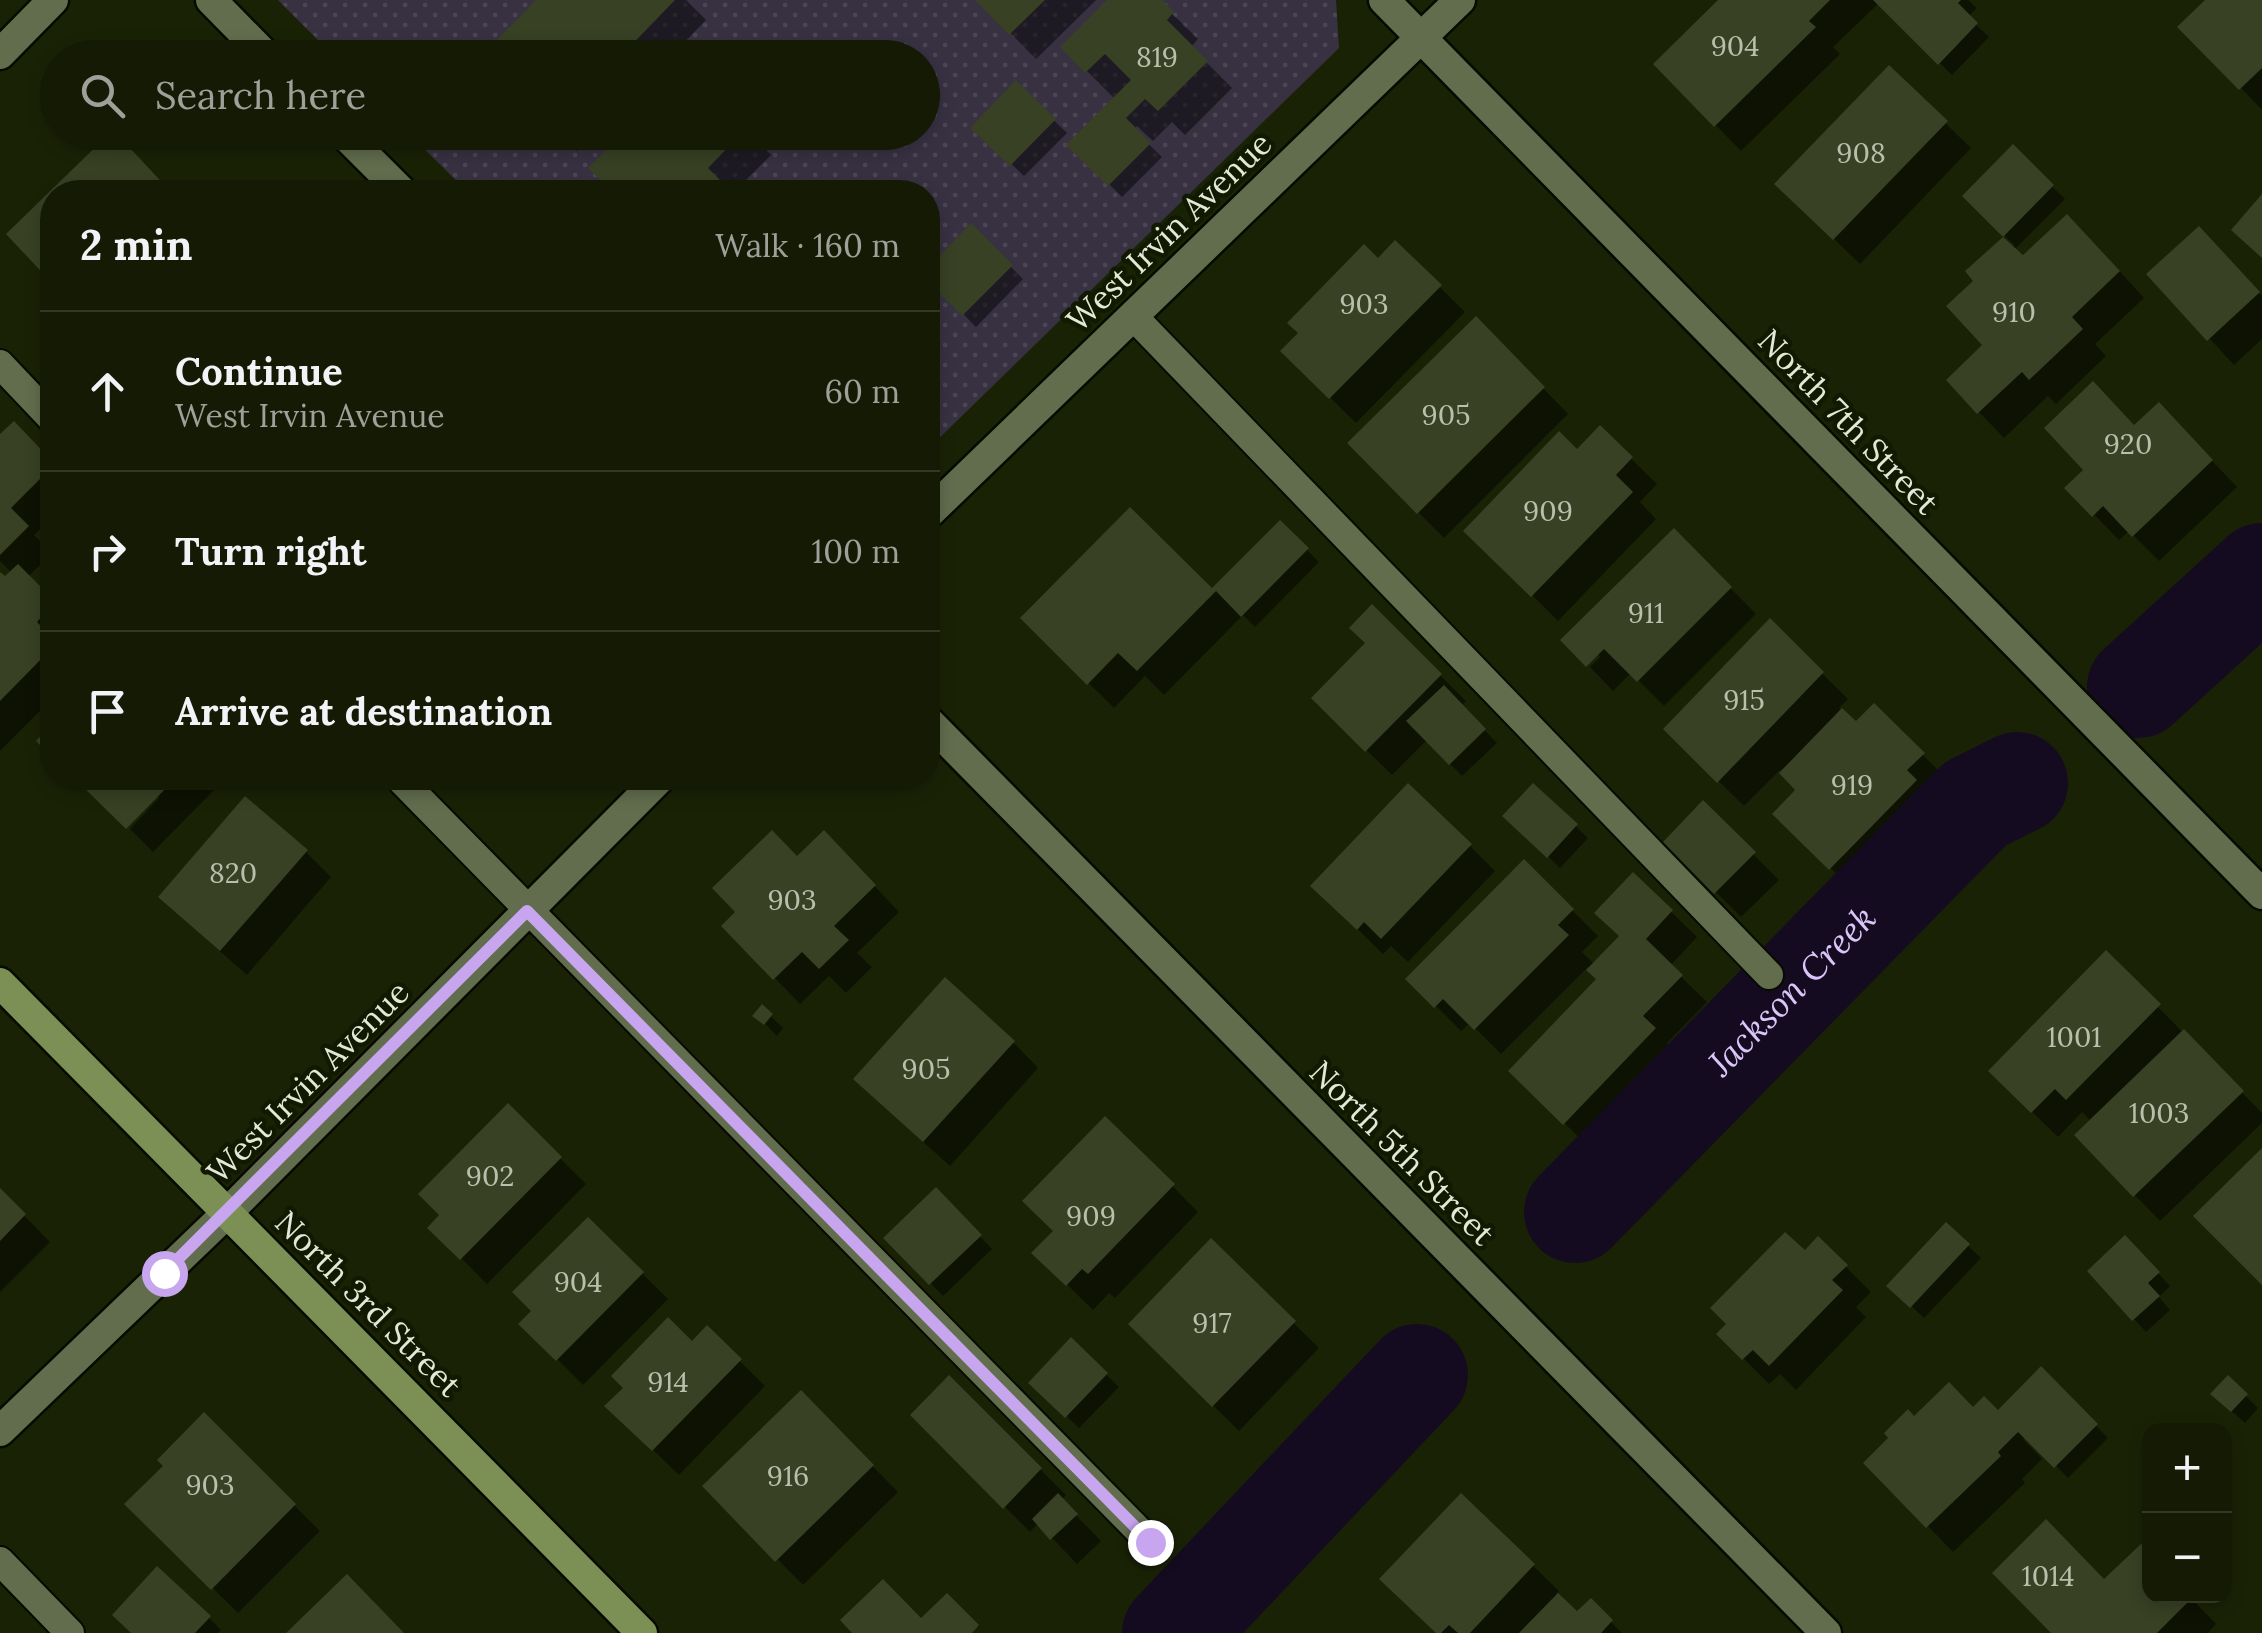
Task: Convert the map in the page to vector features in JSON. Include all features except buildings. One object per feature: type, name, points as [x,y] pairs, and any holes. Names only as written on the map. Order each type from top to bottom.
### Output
[{"type":"main road","name":"North 3rd Street","points":[[0,982],[642,1633]]},
{"type":"street","points":[[0,54],[53,0]]},
{"type":"street","points":[[210,0],[250,40]]},
{"type":"street","name":"North 7th Street","points":[[1384,0],[2262,894]]},
{"type":"street","name":"West Irvin Avenue","points":[[940,502],[1460,0]]},
{"type":"street","points":[[360,150],[390,180]]},
{"type":"street","name":"North 5th Street","points":[[940,733],[1826,1633]]},
{"type":"street","name":"West Irvin Avenue","points":[[0,1430],[228,1212],[648,790]]},
{"type":"lane","points":[[1133,316],[1770,975]]},
{"type":"lane","points":[[0,364],[40,406]]},
{"type":"lane","points":[[410,790],[1150,1542]]},
{"type":"lane","points":[[0,1561],[70,1633]]},
{"type":"shaded area","points":[[278,0],[1336,0],[1339,48],[940,437],[940,180],[456,180],[425,150],[940,150],[940,40],[318,40]]},
{"type":"waterway","name":"Jackson Creek","points":[[2138,687],[2262,574]]},
{"type":"waterway","name":"Jackson Creek","points":[[1575,1212],[1975,804],[2017,783]]},
{"type":"waterway","name":"Jackson Creek","points":[[1173,1633],[1417,1375]]},
{"type":"route","points":[[164,1273],[527,911],[1150,1542]]}]
